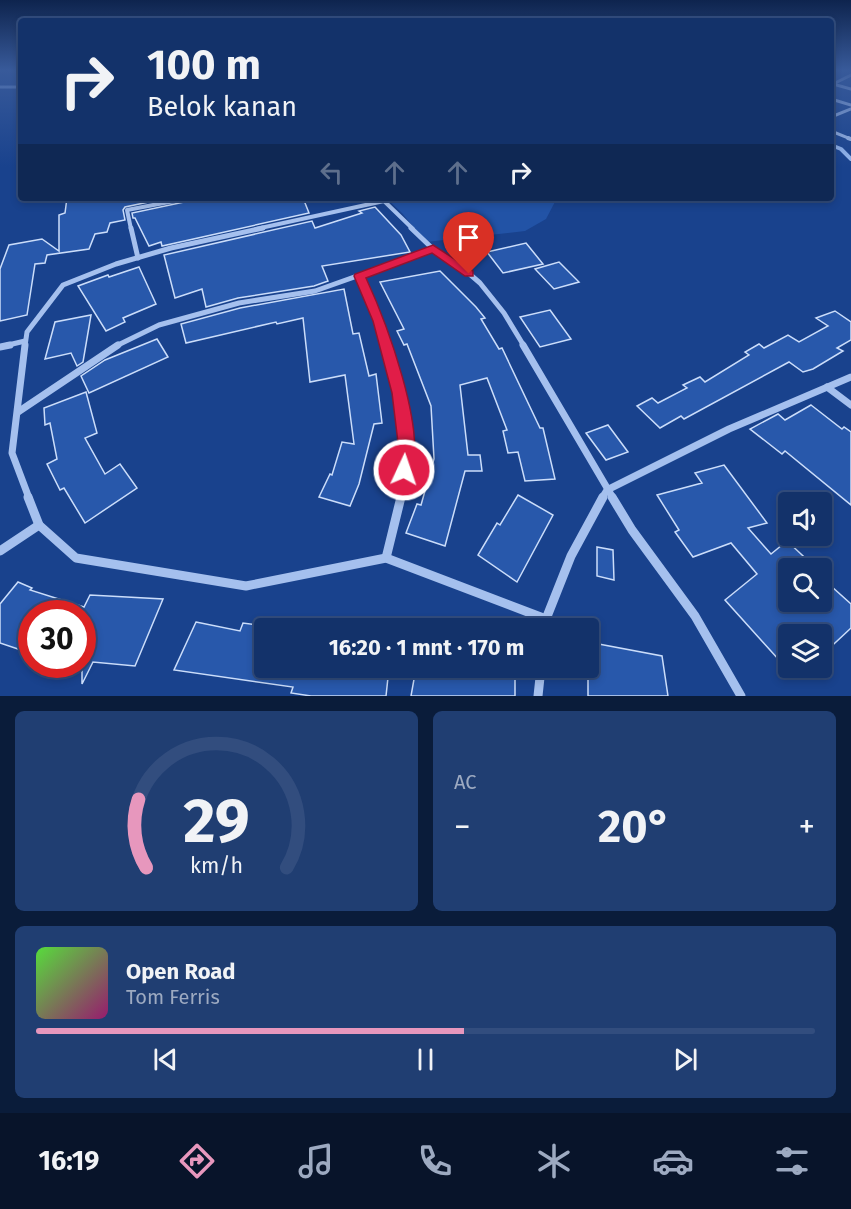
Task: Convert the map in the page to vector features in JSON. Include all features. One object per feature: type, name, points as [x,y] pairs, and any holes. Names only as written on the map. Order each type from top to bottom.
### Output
[{"type":"street","points":[[834,116],[851,107]]},
{"type":"street","points":[[834,132],[851,139]]},
{"type":"street","points":[[138,258],[127,210],[174,201]]},
{"type":"street","points":[[378,201],[171,248],[63,285],[27,332],[12,453],[39,525],[76,558],[246,586],[386,558],[543,618]]},
{"type":"street","points":[[383,201],[433,249],[458,264],[480,283],[504,313],[607,490],[632,530],[695,616],[741,696]]},
{"type":"street","points":[[18,412],[122,342],[159,325],[239,303],[315,291],[433,249]]},
{"type":"street","points":[[359,276],[379,321],[399,393],[407,451],[399,509],[386,558]]},
{"type":"street","points":[[0,347],[25,341]]},
{"type":"street","points":[[546,618],[571,556],[607,490],[729,429],[851,377]]},
{"type":"street","points":[[827,387],[851,405]]},
{"type":"street","points":[[0,551],[39,525]]},
{"type":"street","points":[[538,696],[540,678]]},
{"type":"shaded area","points":[[389,201],[555,201],[546,219],[525,231],[426,242]]},
{"type":"building","points":[[67,201],[154,201],[125,207],[123,210],[125,220],[110,223],[107,232],[95,234],[89,249],[47,255],[45,263],[35,264],[27,315],[0,321],[0,269],[9,245],[42,239],[59,251],[59,215],[65,213]]},
{"type":"building","points":[[189,201],[304,201],[309,213],[162,246],[161,242],[149,246],[132,213]]},
{"type":"building","points":[[375,207],[401,235],[410,252],[322,266],[328,281],[314,286],[238,298],[206,307],[202,289],[175,298],[164,255],[312,221],[315,228]]},
{"type":"building","points":[[526,243],[543,264],[503,273],[487,252]]},
{"type":"building","points":[[559,262],[579,282],[554,289],[535,269]]},
{"type":"building","points":[[139,267],[156,304],[123,318],[125,322],[106,331],[78,286]]},
{"type":"building","points":[[440,271],[485,318],[481,319],[499,349],[502,348],[540,428],[543,428],[555,479],[525,481],[518,452],[508,453],[503,431],[507,430],[487,378],[460,385],[468,455],[480,455],[482,471],[465,471],[445,546],[406,533],[417,504],[421,505],[434,459],[431,406],[407,344],[404,345],[397,331],[404,329],[380,282]]},
{"type":"building","points":[[344,289],[353,334],[359,333],[369,376],[376,374],[382,423],[374,424],[359,484],[350,506],[319,497],[330,474],[332,475],[342,442],[354,444],[345,375],[310,382],[303,318],[186,343],[181,324],[240,308]]},
{"type":"building","points":[[550,310],[571,339],[540,347],[520,317]]},
{"type":"building","points":[[835,311],[851,322],[851,340],[837,348],[843,351],[813,369],[803,372],[789,362],[684,419],[681,416],[660,428],[637,406],[652,398],[658,403],[687,388],[683,385],[700,377],[705,382],[749,355],[745,352],[759,344],[764,348],[788,335],[799,342],[828,326],[816,318]]},
{"type":"building","points":[[91,315],[83,362],[77,366],[71,353],[45,359],[55,322]]},
{"type":"building","points":[[157,339],[168,357],[89,393],[81,376],[105,360]]},
{"type":"building","points":[[86,392],[97,433],[85,438],[105,474],[120,464],[137,488],[85,523],[64,488],[60,490],[47,464],[57,459],[50,423],[45,425],[44,408]]},
{"type":"building","points":[[811,405],[842,429],[844,427],[851,432],[851,505],[785,451],[782,454],[750,429],[778,414],[785,420]]},
{"type":"building","points":[[608,425],[628,452],[606,460],[586,433]]},
{"type":"building","points":[[724,465],[767,523],[748,528],[771,554],[781,546],[792,546],[805,558],[778,558],[778,612],[832,612],[832,587],[851,604],[851,628],[832,646],[832,624],[778,624],[778,659],[725,600],[757,574],[731,543],[693,557],[675,532],[679,530],[657,495],[702,483],[695,473]]},
{"type":"building","points":[[518,495],[553,515],[517,582],[478,555],[497,523],[500,525]]},
{"type":"building","points":[[597,547],[613,550],[614,580],[597,576]]},
{"type":"building","points":[[18,582],[32,588],[30,590],[62,600],[18,600],[18,649],[0,643],[0,604]]},
{"type":"building","points":[[90,595],[163,599],[135,666],[96,662],[96,600],[88,600]]},
{"type":"building","points":[[196,622],[240,631],[243,623],[254,625],[254,678],[388,678],[386,696],[311,696],[291,693],[293,687],[174,670]]},
{"type":"building","points":[[599,644],[662,656],[668,696],[588,696],[588,678],[599,678]]},
{"type":"building","points":[[414,678],[515,678],[515,696],[411,696]]},
{"type":"waterway","points":[[834,146],[841,149],[851,159]]},
{"type":"route","points":[[404,470],[407,451],[399,393],[379,321],[359,276],[433,249],[458,264],[469,274]]}]
